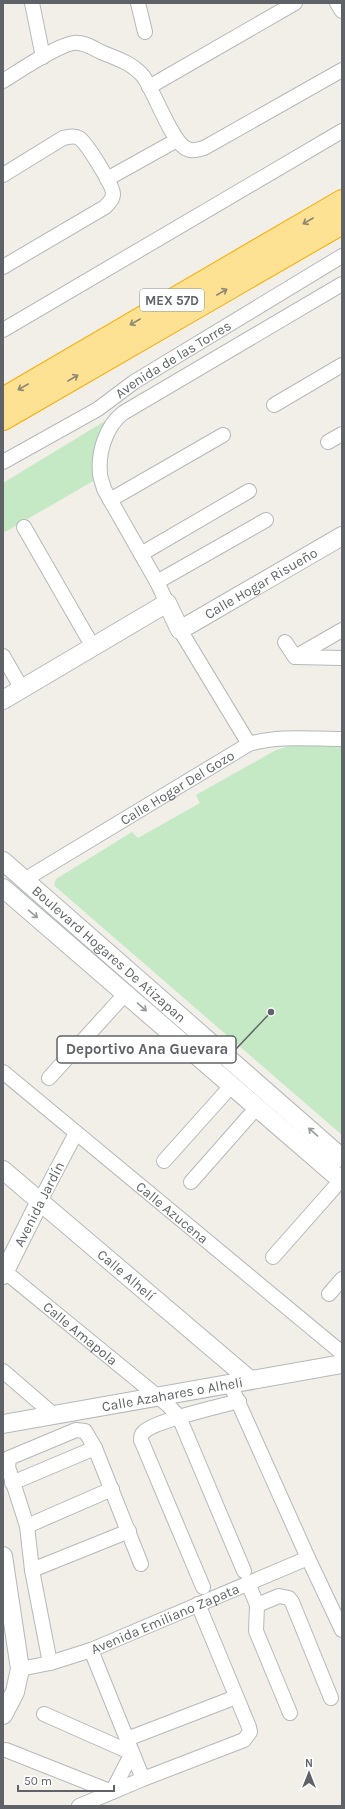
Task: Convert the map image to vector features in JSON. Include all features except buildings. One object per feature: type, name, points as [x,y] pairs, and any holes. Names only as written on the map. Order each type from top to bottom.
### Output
[{"type":"highway","name":"MEX 57D","points":[[3,399],[342,201]]},
{"type":"highway","name":"MEX 57D","points":[[3,419],[342,223]]},
{"type":"street","points":[[32,3],[43,57]]},
{"type":"street","points":[[138,3],[145,32]]},
{"type":"street","points":[[149,87],[295,3]]},
{"type":"street","points":[[337,3],[342,11]]},
{"type":"street","points":[[3,81],[43,57],[68,45],[79,43],[122,60],[132,66],[143,77],[177,140],[184,147],[190,150],[204,148],[342,70]]},
{"type":"street","points":[[3,330],[342,131]]},
{"type":"street","points":[[3,174],[64,138],[71,136],[79,138],[85,144],[107,179],[113,193],[111,201],[105,207],[3,267]]},
{"type":"street","points":[[107,179],[177,140]]},
{"type":"street","name":"Avenida de las Torres","points":[[3,462],[98,409],[134,382],[342,256]]},
{"type":"street","points":[[249,744],[180,630],[157,582],[104,489],[100,474],[101,458],[110,426],[123,413],[342,284]]},
{"type":"street","points":[[274,404],[342,365]]},
{"type":"street","points":[[328,442],[342,434]]},
{"type":"street","points":[[110,500],[223,435]]},
{"type":"street","points":[[141,554],[249,491]]},
{"type":"street","points":[[157,582],[266,520]]},
{"type":"street","points":[[24,527],[93,647]]},
{"type":"street","name":"Calle Hogar Risueño","points":[[180,630],[342,536]]},
{"type":"street","points":[[3,700],[167,603]]},
{"type":"street","points":[[295,657],[342,630]]},
{"type":"street","points":[[285,642],[295,657]]},
{"type":"street","points":[[3,656],[22,689]]},
{"type":"street","points":[[295,657],[342,658]]},
{"type":"street","name":"Calle Hogar Del Gozo","points":[[24,880],[249,744],[279,738],[342,739]]},
{"type":"street","name":"Boulevard Hogares De Atizapan","points":[[3,861],[342,1158]]},
{"type":"street","name":"Boulevard Hogares De Atizapan","points":[[3,888],[342,1181]]},
{"type":"street","points":[[49,1078],[126,993]]},
{"type":"street","name":"Calle Azucena","points":[[3,1072],[342,1353]]},
{"type":"street","points":[[164,1161],[232,1085]]},
{"type":"street","points":[[191,1182],[257,1107]]},
{"type":"street","name":"Avenida Jardín","points":[[4,1272],[76,1133]]},
{"type":"street","name":"Calle Alhelí","points":[[3,1170],[250,1380]]},
{"type":"street","points":[[273,1257],[342,1181]]},
{"type":"street","name":"Calle Amapola","points":[[4,1272],[168,1405],[179,1417]]},
{"type":"street","points":[[329,1294],[342,1279]]},
{"type":"street","name":"Calle Azahares o Alheli","points":[[3,1424],[342,1364]]},
{"type":"street","points":[[3,1371],[54,1415]]},
{"type":"street","points":[[230,1384],[342,1630]]},
{"type":"street","points":[[203,1587],[142,1440],[142,1435],[145,1430],[179,1417],[239,1401]]},
{"type":"street","points":[[179,1417],[257,1605],[256,1631],[290,1713]]},
{"type":"street","points":[[50,1663],[32,1570],[27,1526],[12,1483],[7,1462],[13,1455],[80,1430],[88,1435],[95,1448],[142,1564]]},
{"type":"street","points":[[12,1483],[95,1448]]},
{"type":"street","points":[[27,1526],[112,1489]]},
{"type":"street","points":[[32,1570],[129,1532]]},
{"type":"street","points":[[3,1556],[20,1669],[15,1692],[3,1715]]},
{"type":"street","name":"Avenida Emiliano Zapata","points":[[20,1669],[50,1663],[91,1650],[198,1604],[246,1577],[308,1558]]},
{"type":"street","points":[[257,1605],[280,1596],[289,1598],[292,1602],[331,1698]]},
{"type":"street","points":[[79,1806],[143,1779],[244,1740],[248,1737],[250,1732],[249,1727],[198,1604]]},
{"type":"street","points":[[91,1650],[143,1779]]},
{"type":"street","points":[[127,1740],[236,1697]]},
{"type":"street","points":[[44,1714],[132,1753]]},
{"type":"street","points":[[6,1750],[112,1792]]},
{"type":"street","points":[[112,1792],[132,1753]]},
{"type":"green space","points":[[105,421],[95,480],[5,532],[3,530],[3,483]]},
{"type":"green space","points":[[289,746],[342,746],[342,1135],[54,885],[56,879],[132,832],[138,838],[200,803],[196,795],[276,750]]},
{"type":"place","name":"Deportivo Ana Guevara","points":[[271,1012]]}]
